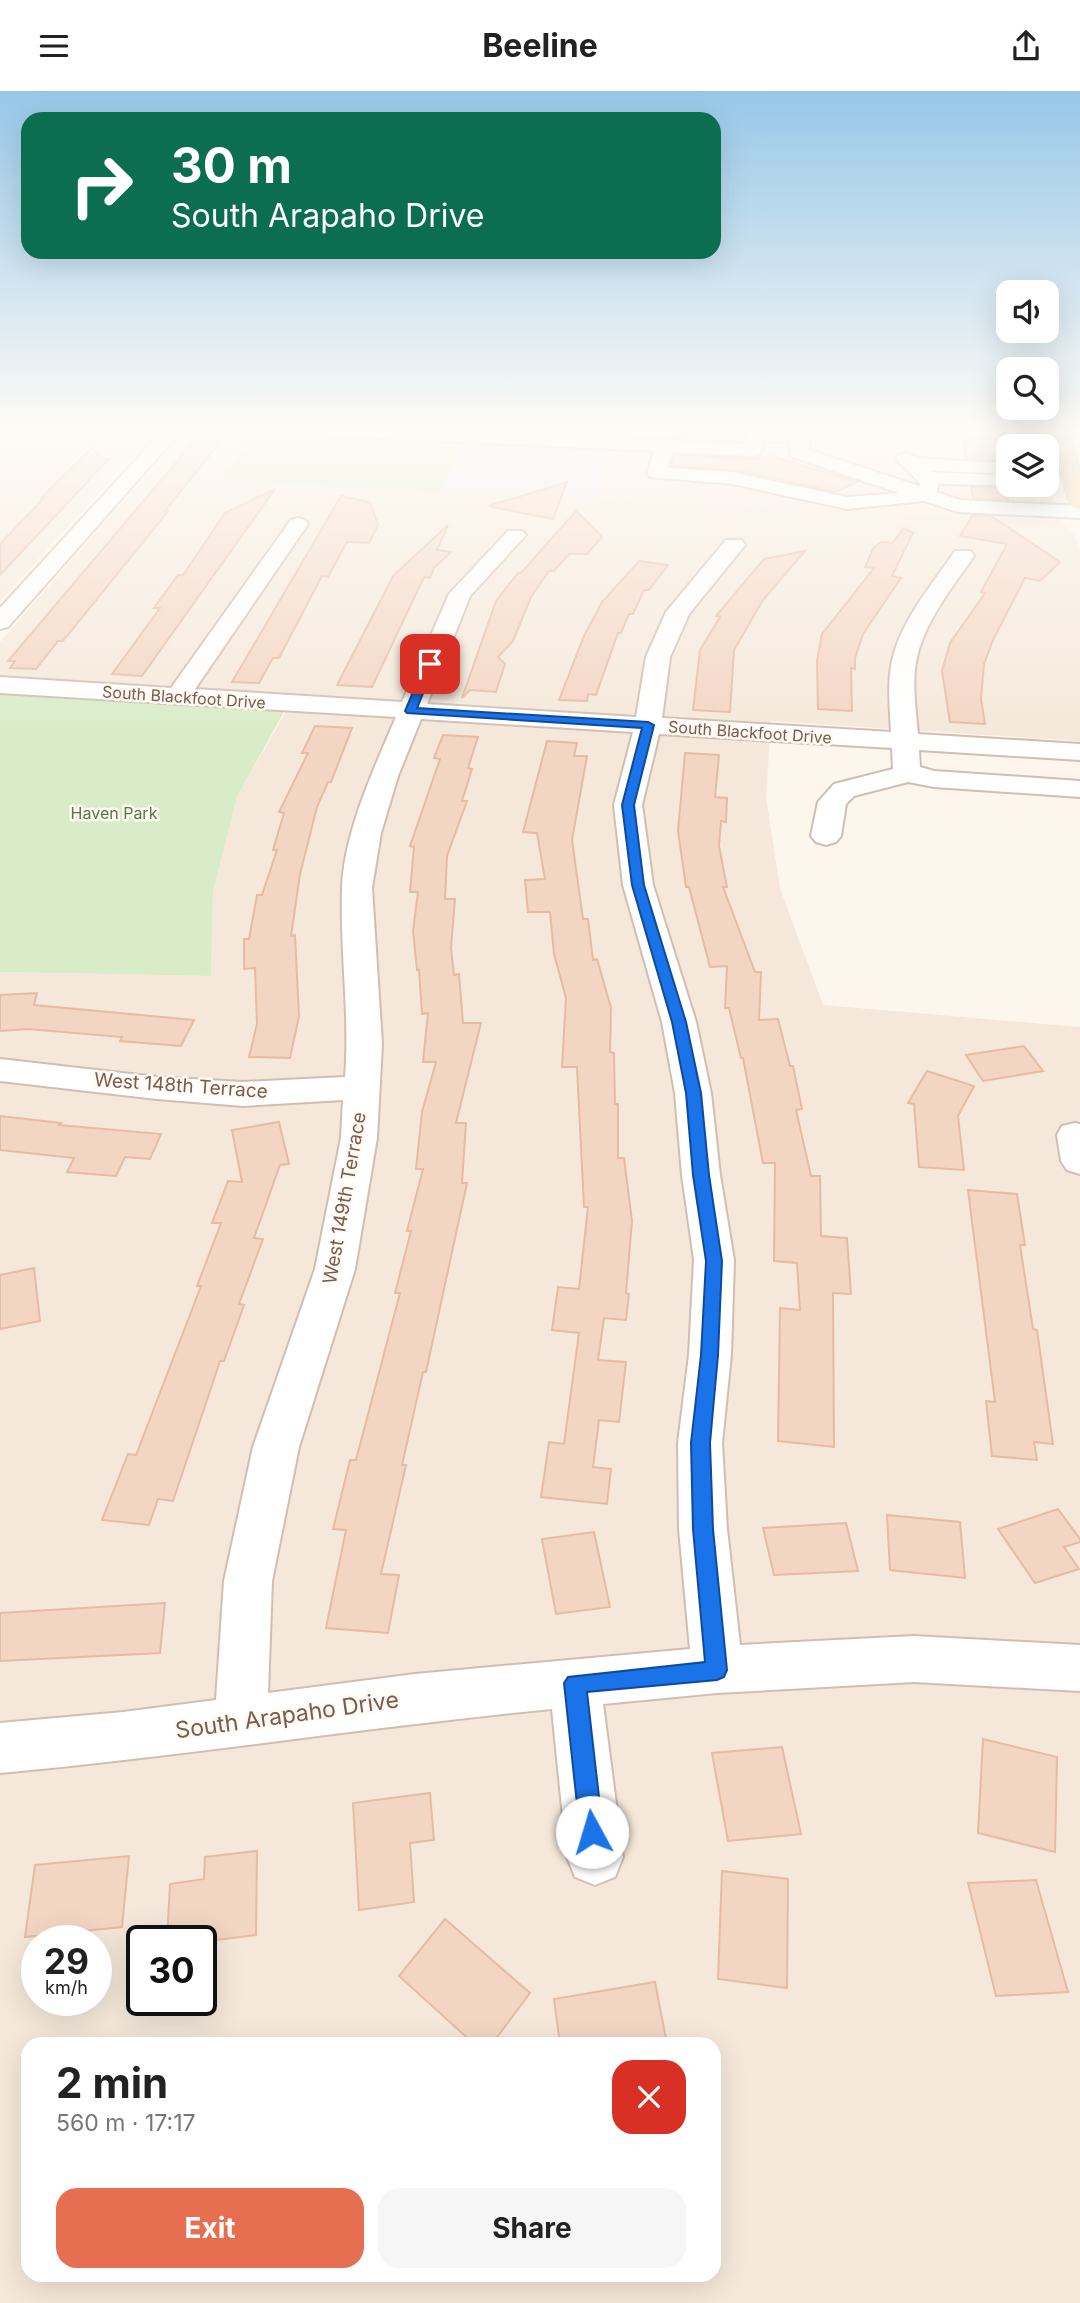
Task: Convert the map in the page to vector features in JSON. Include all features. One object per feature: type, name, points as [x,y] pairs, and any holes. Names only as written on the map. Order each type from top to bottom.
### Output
[{"type":"street","points":[[0,622],[81,532]]},
{"type":"street","points":[[178,697],[292,532]]},
{"type":"street","name":"West 149th Terrace","points":[[241,1722],[248,1581],[276,1447],[335,1269],[359,1138],[365,1044],[357,888],[368,833],[381,787],[460,594],[515,535]]},
{"type":"street","points":[[717,1670],[703,1529],[700,1443],[710,1355],[714,1261],[701,1175],[693,1093],[679,1022],[638,885],[628,805],[648,725],[658,657],[678,613],[734,545]]},
{"type":"street","points":[[963,556],[916,629],[906,653],[901,675],[907,770],[934,779],[1080,789]]},
{"type":"street","points":[[12,580],[37,581]]},
{"type":"street","name":"South Blackfoot Drive","points":[[0,685],[1080,752]]},
{"type":"street","points":[[825,836],[832,802],[844,790],[912,773]]},
{"type":"street","name":"West 148th Terrace","points":[[0,1070],[243,1094],[362,1088]]},
{"type":"street","name":"South Arapaho Drive","points":[[0,1748],[123,1737],[415,1698],[717,1670],[914,1659],[1080,1668]]},
{"type":"street","points":[[575,1683],[595,1857]]},
{"type":"shaded area","points":[[0,532],[63,532],[0,601]]},
{"type":"shaded area","points":[[96,532],[1071,532],[1075,536],[1080,549],[1080,741],[771,721],[766,797],[780,888],[823,1005],[1080,1027],[1080,2303],[0,2303],[0,972],[211,976],[213,892],[237,797],[296,694],[0,675],[0,642]]},
{"type":"green space","name":"Haven Park","points":[[0,691],[286,708],[237,797],[213,892],[211,976],[0,972]]},
{"type":"building","points":[[11,532],[40,532],[0,575],[0,544]]},
{"type":"building","points":[[117,532],[151,532],[63,641],[58,641],[36,669],[10,668],[15,661],[8,661]]},
{"type":"building","points":[[212,532],[244,532],[142,676],[112,674],[160,608],[154,608],[178,575],[183,575]]},
{"type":"building","points":[[320,532],[374,532],[369,543],[347,542],[328,577],[322,576],[279,658],[273,658],[259,683],[232,682]]},
{"type":"building","points":[[440,532],[445,532],[437,550],[451,552],[434,568],[430,578],[424,577],[372,687],[337,685],[393,576]]},
{"type":"building","points":[[557,532],[597,532],[602,537],[587,554],[569,554],[554,571],[549,571],[531,597],[513,641],[498,657],[505,664],[496,692],[470,690],[462,698],[496,601],[518,573],[521,573]]},
{"type":"building","points":[[901,532],[913,533],[892,576],[901,578],[863,634],[855,658],[855,669],[851,668],[852,711],[818,709],[817,661],[822,634],[874,568],[865,567],[874,547],[882,542],[892,543]]},
{"type":"building","points":[[962,532],[1015,532],[1060,562],[1040,581],[1025,578],[993,640],[984,664],[981,699],[985,724],[950,722],[942,671],[950,643],[985,593],[981,592],[1007,544],[960,536]]},
{"type":"building","points":[[805,551],[763,600],[734,650],[730,712],[693,710],[700,650],[720,617],[716,616],[764,559]]},
{"type":"building","points":[[639,561],[668,565],[649,590],[644,590],[633,614],[629,614],[621,633],[618,633],[596,695],[588,694],[587,701],[559,700],[584,636],[602,602]]},
{"type":"building","points":[[315,726],[352,728],[331,782],[328,782],[317,807],[300,874],[291,936],[295,935],[299,1016],[290,1058],[249,1057],[257,1024],[255,968],[244,969],[244,939],[249,939],[257,895],[262,895],[277,850],[273,850],[284,813],[279,812],[308,753],[302,753]]},
{"type":"building","points":[[443,735],[478,737],[468,768],[472,769],[462,801],[467,801],[447,856],[445,899],[455,899],[451,948],[454,975],[459,974],[463,1023],[481,1023],[456,1123],[466,1123],[462,1183],[467,1183],[426,1372],[423,1372],[402,1465],[406,1465],[381,1574],[399,1575],[388,1633],[326,1628],[346,1530],[333,1529],[350,1460],[356,1460],[400,1293],[395,1293],[423,1169],[416,1169],[422,1112],[436,1062],[423,1062],[428,1013],[422,1014],[417,970],[413,931],[418,892],[410,892],[414,847],[410,846],[440,759],[434,758]]},
{"type":"building","points":[[547,741],[577,743],[574,756],[587,756],[572,840],[583,919],[588,919],[593,960],[597,959],[611,1008],[610,1052],[614,1053],[615,1104],[618,1104],[618,1158],[624,1158],[632,1221],[626,1320],[604,1318],[598,1360],[626,1362],[619,1422],[599,1420],[593,1467],[611,1469],[607,1504],[541,1497],[549,1442],[564,1444],[579,1333],[552,1330],[558,1287],[579,1289],[588,1207],[584,1207],[577,1067],[562,1067],[566,998],[554,954],[550,912],[528,912],[525,880],[545,879],[537,833],[523,832]]},
{"type":"building","points":[[685,753],[719,755],[715,797],[727,798],[726,822],[721,821],[719,846],[727,887],[723,887],[755,972],[761,972],[759,1020],[778,1019],[790,1066],[793,1066],[802,1109],[796,1110],[811,1176],[820,1176],[821,1236],[847,1238],[851,1294],[833,1293],[834,1447],[778,1441],[780,1308],[800,1310],[797,1263],[774,1261],[775,1163],[763,1163],[743,1058],[729,1008],[725,1008],[727,966],[710,967],[689,887],[686,887],[678,831]]},
{"type":"building","points":[[37,993],[34,1005],[194,1020],[181,1046],[120,1041],[122,1037],[28,1029],[0,1031],[0,995]]},
{"type":"building","points":[[1024,1046],[1043,1071],[983,1081],[966,1055]]},
{"type":"building","points":[[927,1071],[974,1086],[958,1116],[964,1170],[919,1167],[914,1104],[908,1103]]},
{"type":"building","points":[[0,1116],[61,1123],[59,1125],[161,1134],[150,1159],[125,1157],[116,1176],[67,1172],[74,1158],[0,1150]]},
{"type":"building","points":[[279,1122],[289,1164],[280,1165],[254,1238],[263,1239],[239,1304],[244,1305],[224,1361],[220,1361],[173,1501],[158,1499],[149,1525],[102,1520],[128,1454],[136,1455],[201,1286],[197,1286],[221,1223],[212,1223],[228,1181],[242,1182],[232,1130]]},
{"type":"building","points":[[968,1190],[1017,1194],[1025,1245],[1020,1245],[1033,1329],[1037,1330],[1053,1444],[1034,1442],[1037,1460],[992,1456],[986,1401],[995,1402]]},
{"type":"building","points":[[34,1268],[40,1321],[0,1329],[0,1275]]},
{"type":"building","points":[[1058,1509],[1080,1539],[1080,1542],[1064,1547],[1079,1569],[1035,1583],[998,1529]]},
{"type":"building","points":[[887,1515],[960,1522],[965,1578],[890,1570]]},
{"type":"building","points":[[846,1523],[858,1571],[774,1575],[763,1528]]},
{"type":"building","points":[[594,1532],[610,1607],[556,1614],[542,1539]]},
{"type":"building","points":[[165,1603],[160,1653],[0,1661],[0,1613]]},
{"type":"building","points":[[983,1739],[1057,1757],[1055,1852],[978,1833]]},
{"type":"building","points":[[782,1747],[801,1834],[728,1841],[712,1753]]},
{"type":"building","points":[[430,1793],[434,1840],[410,1843],[414,1902],[359,1910],[353,1803]]},
{"type":"building","points":[[257,1851],[256,1935],[217,1940],[217,1925],[168,1925],[170,1884],[204,1879],[205,1857]]},
{"type":"building","points":[[129,1856],[122,1927],[27,1925],[35,1865]]},
{"type":"building","points":[[722,1871],[788,1879],[787,1988],[718,1979]]},
{"type":"building","points":[[1036,1880],[1068,1992],[996,1996],[968,1883]]},
{"type":"building","points":[[445,1919],[530,1993],[497,2037],[466,2037],[399,1976]]},
{"type":"building","points":[[655,1982],[666,2037],[559,2037],[554,1999]]},
{"type":"route","points":[[430,664],[411,711],[648,725],[628,805],[638,885],[679,1022],[693,1093],[701,1175],[714,1261],[710,1355],[700,1443],[703,1529],[717,1670],[575,1683],[592,1832]]}]
